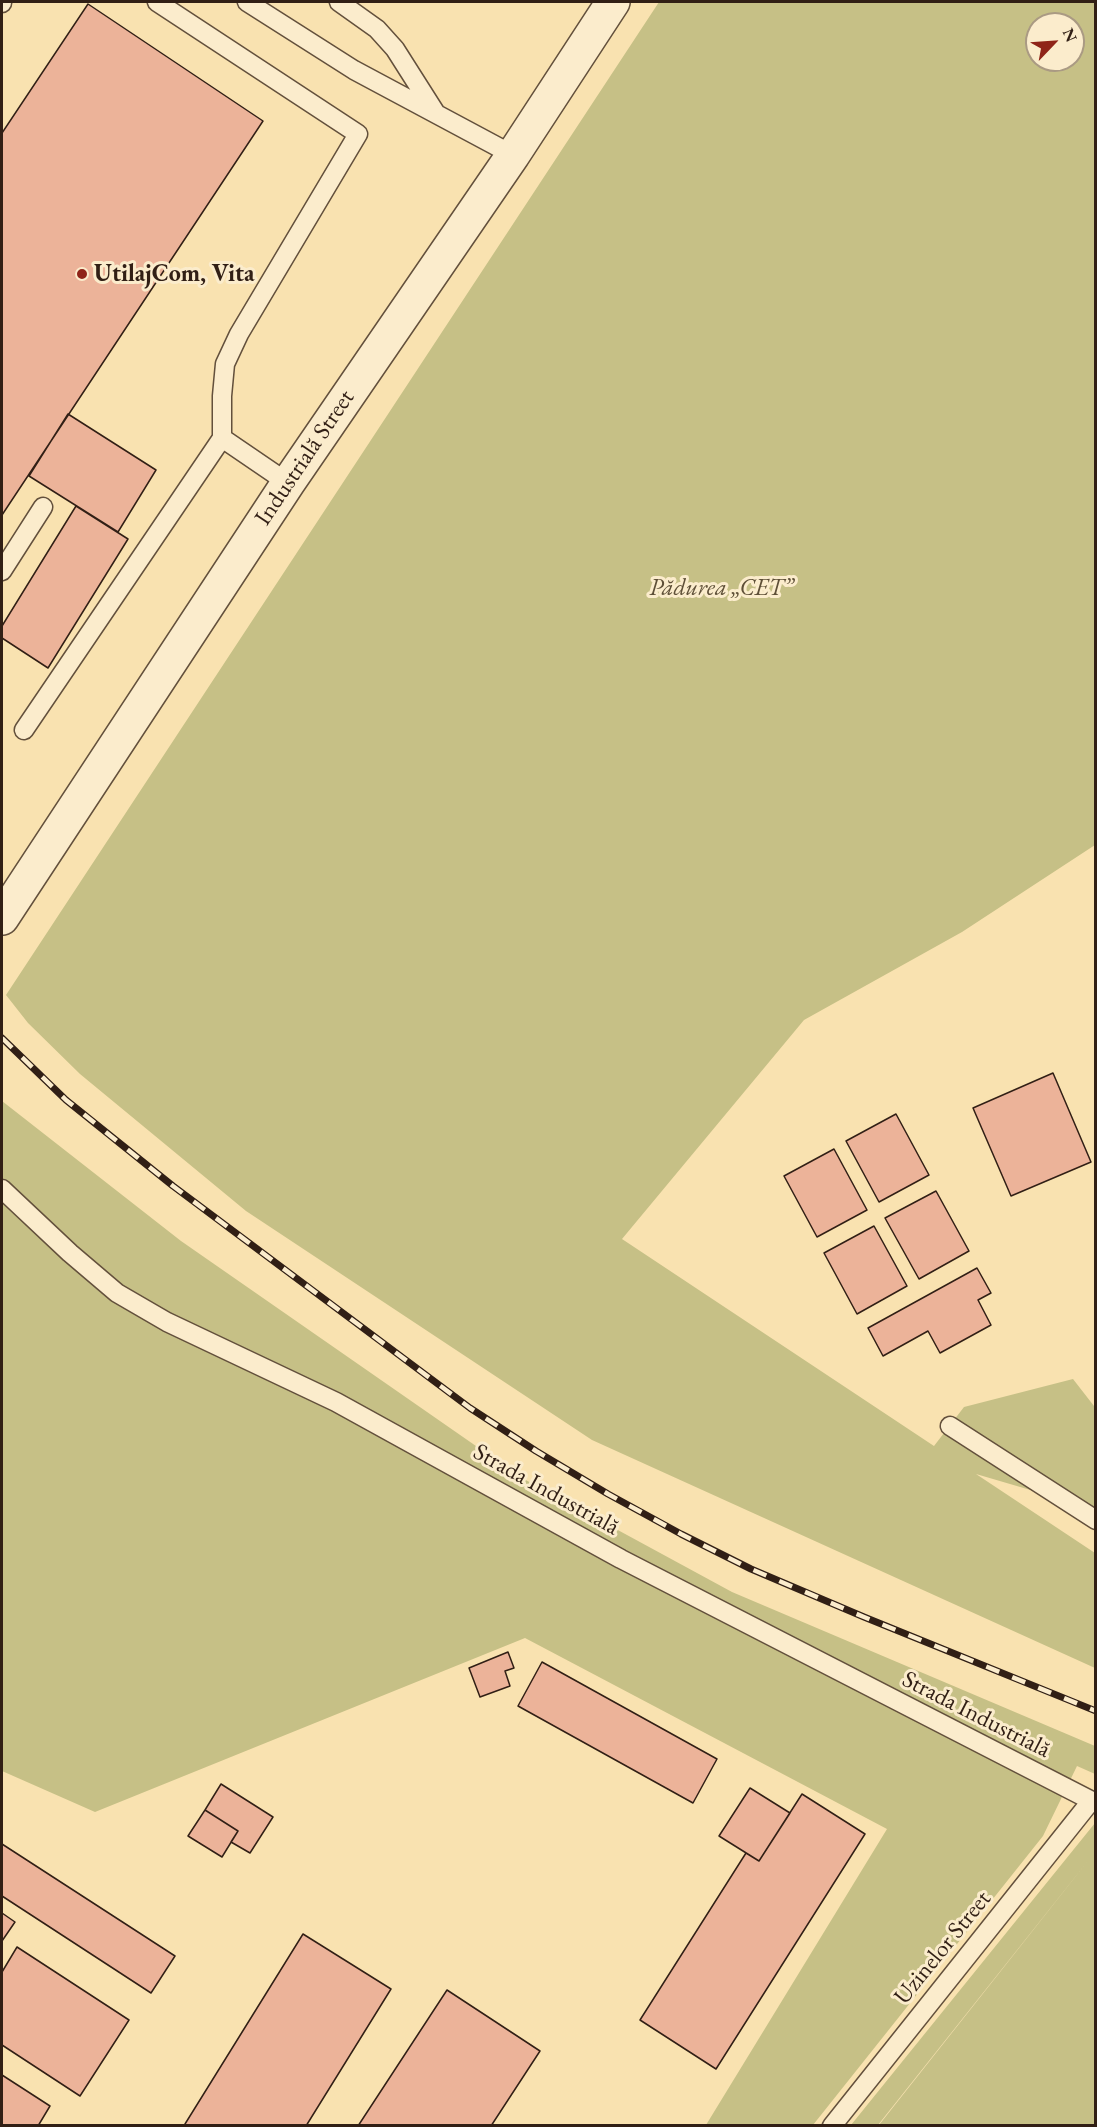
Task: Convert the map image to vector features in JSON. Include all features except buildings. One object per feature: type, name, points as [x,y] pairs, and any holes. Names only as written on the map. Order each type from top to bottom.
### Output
[{"type":"street","name":"Industrială Street","points":[[2,918],[288,483],[513,155],[613,2]]},
{"type":"lane","points":[[24,730],[222,438],[225,364],[239,334],[358,134],[157,2]]},
{"type":"lane","points":[[247,2],[354,70],[513,155]]},
{"type":"lane","points":[[339,2],[377,28],[395,49],[435,112]]},
{"type":"lane","points":[[222,438],[288,483]]},
{"type":"lane","points":[[2,572],[43,507]]},
{"type":"lane","name":"Strada Industrială","points":[[2,1189],[70,1253],[117,1293],[167,1322],[336,1402],[621,1559],[1093,1802]]},
{"type":"lane","points":[[950,1426],[1095,1520]]},
{"type":"lane","name":"Uzinelor Street","points":[[832,2126],[1093,1802]]},
{"type":"green space","name":"Pădurea „CET”","points":[[659,2],[1095,2],[1095,845],[962,932],[804,1020],[622,1239],[934,1446],[964,1407],[1073,1379],[1094,1406],[1096,1423],[1095,1509],[976,1474],[1095,1553],[1095,1668],[592,1440],[246,1211],[80,1074],[28,1023],[6,995]]},
{"type":"green space","points":[[2,1101],[181,1241],[522,1478],[732,1592],[1095,1746],[1095,1774],[1077,1766],[1043,1836],[813,2125],[706,2125],[887,1829],[525,1638],[95,1812],[2,1771]]},
{"type":"green space","points":[[1095,1823],[1095,2125],[879,2125],[1091,1857],[878,2125],[851,2125]]},
{"type":"railway","points":[[2,1038],[66,1100],[173,1186],[470,1408],[536,1451],[608,1494],[751,1569],[1096,1711]]},
{"type":"place","name":"UtilajCom, Vita","points":[[82,274]]}]
